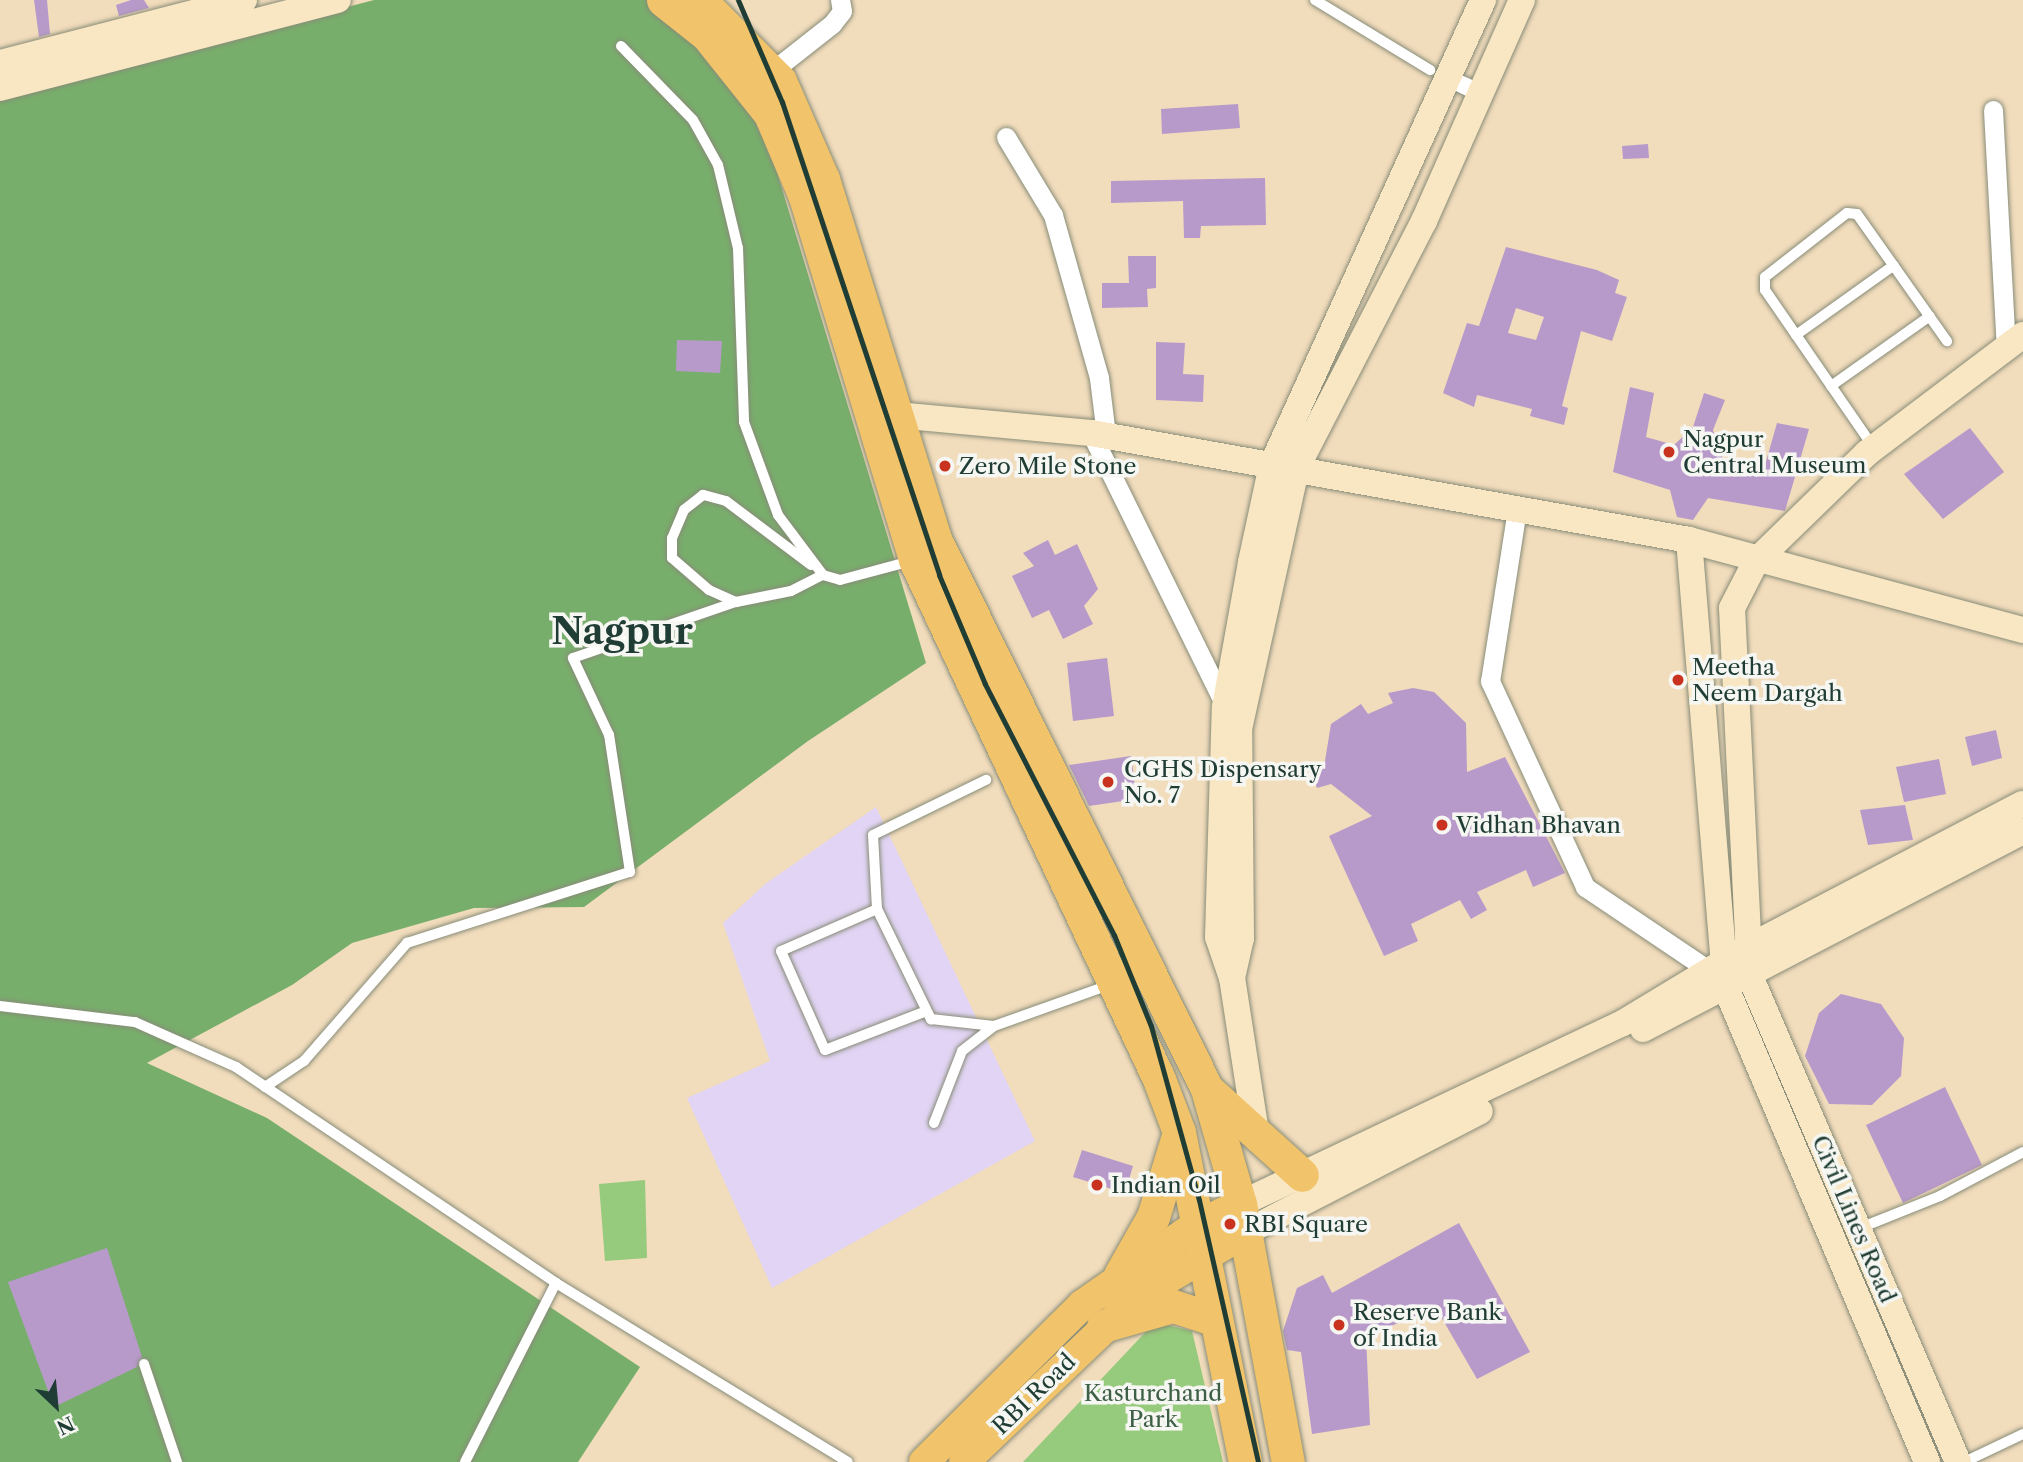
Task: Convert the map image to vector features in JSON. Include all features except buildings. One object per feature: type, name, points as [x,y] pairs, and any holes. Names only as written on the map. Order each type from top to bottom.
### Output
[{"type":"highway","points":[[663,0],[707,35],[770,114],[805,197],[928,556],[1112,984],[1179,1132],[1245,1462]]},
{"type":"highway","points":[[699,0],[771,72],[823,179],[897,415],[928,556],[1207,1089],[1243,1218],[1288,1462]]},
{"type":"highway","points":[[1207,1089],[1257,1139],[1303,1175]]},
{"type":"highway","points":[[1120,1275],[1153,1217],[1179,1132]]},
{"type":"highway","points":[[1103,1326],[1173,1306],[1216,1320]]},
{"type":"main road","points":[[924,1462],[1120,1275],[1199,1224],[1243,1218]]},
{"type":"main road","name":"RBI Road","points":[[964,1462],[1103,1326],[1204,1257],[1243,1218]]},
{"type":"street","points":[[0,63],[244,0]]},
{"type":"street","points":[[771,72],[832,24],[842,11],[840,0]]},
{"type":"street","points":[[1257,1139],[1232,978],[1218,937],[1226,707],[1284,467],[1444,76],[1483,0]]},
{"type":"street","points":[[1232,978],[1241,938],[1240,729],[1284,467],[1432,203],[1522,0]]},
{"type":"street","points":[[0,88],[330,1]]},
{"type":"street","points":[[1727,967],[1732,608],[1756,561],[1874,448],[2015,341],[1993,110]]},
{"type":"street","points":[[1006,137],[1053,215],[1099,378],[1098,434],[1226,707],[1240,729]]},
{"type":"street","points":[[1402,184],[1432,203]]},
{"type":"street","points":[[897,415],[1098,434],[1689,540],[1756,561],[1930,600],[2022,627]]},
{"type":"street","points":[[1517,509],[1490,681],[1585,887],[1727,967]]},
{"type":"street","points":[[1689,540],[1727,967],[1927,1462]]},
{"type":"street","points":[[1243,1218],[1303,1175],[1623,1023],[2023,804]]},
{"type":"street","points":[[1750,976],[2023,831]]},
{"type":"street","points":[[1243,1218],[1727,967]]},
{"type":"street","name":"Civil Lines Road","points":[[1727,967],[1750,976],[1958,1462]]},
{"type":"lane","points":[[1315,0],[1444,76],[1480,93]]},
{"type":"lane","points":[[621,46],[693,120],[718,165],[738,248],[741,405],[751,452],[778,515],[820,572]]},
{"type":"lane","points":[[1874,448],[1765,290],[1765,277],[1847,213],[1857,214],[1947,341]]},
{"type":"lane","points":[[1796,335],[1894,265]]},
{"type":"lane","points":[[1831,386],[1930,316]]},
{"type":"lane","points":[[736,601],[709,590],[672,558],[672,538],[684,510],[703,495],[726,501],[820,572],[839,580],[928,556]]},
{"type":"lane","points":[[265,1087],[304,1061],[407,943],[630,873],[609,735],[573,658],[736,601],[790,591],[820,572]]},
{"type":"lane","points":[[986,780],[873,835],[877,909],[925,1012],[931,1019],[994,1026]]},
{"type":"lane","points":[[877,909],[782,951],[825,1050],[925,1012]]},
{"type":"lane","points":[[934,1123],[962,1051],[994,1026],[1112,984]]},
{"type":"lane","points":[[0,1006],[135,1022],[265,1087],[556,1283],[848,1462]]},
{"type":"lane","points":[[1859,1228],[1940,1196],[2023,1152]]},
{"type":"lane","points":[[466,1462],[556,1283]]},
{"type":"lane","points":[[144,1364],[177,1462]]},
{"type":"lane","points":[[1964,1462],[2023,1434]]},
{"type":"shaded area","points":[[876,807],[1035,1141],[772,1288],[687,1098],[770,1061],[723,923],[765,884]]},
{"type":"green space","points":[[374,0],[658,0],[693,33],[766,136],[926,663],[808,741],[584,907],[474,908],[352,943],[292,985],[147,1063],[267,1118],[640,1367],[578,1462],[0,1462],[0,98]]},
{"type":"green space","points":[[645,1180],[647,1258],[605,1261],[599,1184]]},
{"type":"green space","name":"Kasturchand Park","points":[[1155,1322],[1192,1331],[1223,1462],[1023,1462]]},
{"type":"railway","points":[[738,0],[782,102],[939,575],[985,684],[1114,935],[1151,1026],[1199,1200],[1258,1462]]},
{"type":"place","name":"Nagpur Central Museum","points":[[1669,452]]},
{"type":"place","name":"Zero Mile Stone","points":[[945,466]]},
{"type":"place","name":"Meetha Neem Dargah","points":[[1678,680]]},
{"type":"place","name":"CGHS Dispensary No. 7","points":[[1108,782]]},
{"type":"place","name":"Vidhan Bhavan","points":[[1442,825]]},
{"type":"place","name":"Indian Oil","points":[[1097,1185]]},
{"type":"place","name":"RBI Square","points":[[1230,1224]]},
{"type":"place","name":"Reserve Bank of India","points":[[1339,1325]]},
{"type":"district","name":"Nagpur","points":[[622,631]]}]
